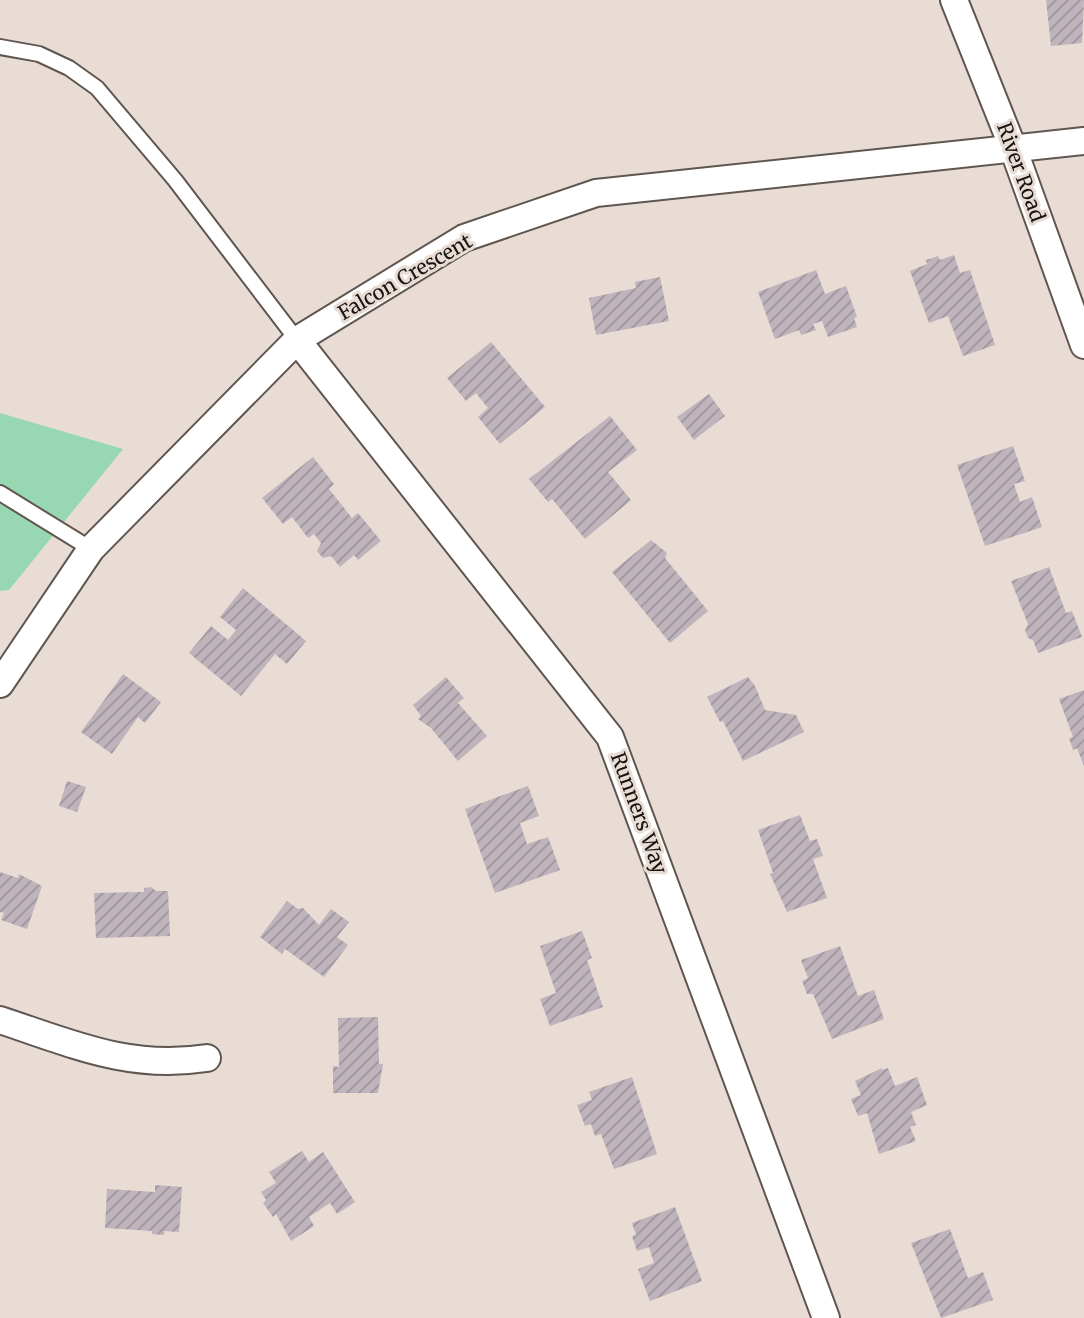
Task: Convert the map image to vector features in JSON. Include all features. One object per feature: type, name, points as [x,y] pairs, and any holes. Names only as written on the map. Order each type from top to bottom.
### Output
[{"type":"street","name":"River Road","points":[[954,0],[1013,148],[1084,345]]},
{"type":"street","name":"Falcon Crescent","points":[[0,684],[91,549],[297,340],[464,238],[596,193],[1084,141]]},
{"type":"street","name":"Runners Way","points":[[297,340],[610,737],[826,1318]]},
{"type":"street","points":[[0,1020],[108,1056],[146,1062],[207,1058]]},
{"type":"lane","points":[[0,47],[39,54],[69,68],[97,88],[175,180],[297,340]]},
{"type":"lane","points":[[0,493],[91,549]]},
{"type":"green space","points":[[0,413],[123,449],[9,590],[0,591]]},
{"type":"building","points":[[1046,0],[1084,0],[1082,43],[1051,46]]},
{"type":"building","points":[[954,255],[960,273],[970,270],[995,345],[963,356],[948,316],[929,323],[910,271],[927,264],[926,260],[938,256],[940,260]]},
{"type":"building","points":[[816,270],[825,294],[846,286],[857,317],[854,318],[857,327],[828,337],[822,321],[813,324],[816,330],[801,335],[799,330],[775,339],[758,292]]},
{"type":"building","points":[[660,277],[669,321],[596,335],[589,298],[636,288],[635,282]]},
{"type":"building","points":[[491,342],[545,407],[500,444],[478,417],[488,408],[476,393],[466,401],[447,378]]},
{"type":"building","points":[[709,394],[725,416],[694,440],[677,417]]},
{"type":"building","points":[[610,416],[637,450],[608,472],[631,500],[585,539],[552,499],[548,502],[529,479]]},
{"type":"building","points":[[1013,446],[1025,481],[1014,484],[1020,502],[1032,497],[1042,527],[985,546],[957,465]]},
{"type":"building","points":[[313,457],[334,484],[329,489],[352,518],[358,513],[381,541],[358,560],[354,555],[340,567],[331,556],[323,558],[317,551],[321,543],[314,534],[308,538],[292,517],[283,524],[262,498]]},
{"type":"building","points":[[651,540],[667,553],[665,558],[708,611],[670,643],[612,572]]},
{"type":"building","points":[[1049,567],[1066,613],[1072,611],[1082,637],[1038,653],[1025,630],[1028,624],[1011,581]]},
{"type":"building","points":[[243,588],[306,641],[287,664],[275,654],[241,696],[189,653],[211,626],[228,640],[236,630],[220,617]]},
{"type":"building","points":[[123,674],[161,702],[145,723],[138,717],[112,754],[81,732]]},
{"type":"building","points":[[446,677],[464,698],[458,703],[487,736],[458,761],[431,728],[418,719],[421,716],[413,705]]},
{"type":"building","points":[[748,677],[765,710],[796,715],[804,732],[743,761],[707,697]]},
{"type":"building","points":[[1084,690],[1084,766],[1077,748],[1073,750],[1069,738],[1073,737],[1059,699]]},
{"type":"building","points":[[67,781],[86,787],[77,812],[59,806]]},
{"type":"building","points":[[528,786],[539,816],[520,823],[527,844],[548,837],[560,870],[495,893],[465,809]]},
{"type":"building","points":[[800,815],[810,841],[817,839],[823,856],[813,859],[827,898],[787,912],[770,874],[773,873],[758,830]]},
{"type":"building","points":[[0,872],[18,878],[19,874],[42,886],[27,929],[1,920],[4,913],[0,912]]},
{"type":"building","points":[[151,887],[156,891],[168,891],[170,936],[96,938],[94,893],[144,892],[144,888]]},
{"type":"building","points":[[287,901],[298,909],[303,908],[319,925],[331,909],[349,922],[337,937],[348,945],[324,977],[285,949],[282,954],[260,937]]},
{"type":"building","points":[[582,931],[592,958],[587,960],[603,1007],[550,1026],[540,999],[556,993],[540,946]]},
{"type":"building","points":[[840,946],[858,996],[874,990],[884,1019],[832,1039],[813,994],[807,994],[802,981],[808,978],[801,960]]},
{"type":"building","points":[[378,1017],[379,1064],[383,1064],[378,1093],[333,1093],[333,1066],[339,1067],[338,1018]]},
{"type":"building","points":[[888,1068],[895,1086],[917,1077],[927,1105],[911,1112],[916,1125],[910,1127],[916,1141],[879,1154],[867,1113],[858,1116],[851,1099],[861,1095],[855,1081]]},
{"type":"building","points":[[632,1077],[657,1154],[614,1169],[601,1134],[595,1136],[591,1124],[585,1126],[577,1105],[592,1100],[589,1092]]},
{"type":"building","points":[[302,1151],[309,1162],[323,1152],[355,1202],[337,1214],[330,1203],[309,1217],[314,1226],[291,1241],[276,1214],[273,1217],[263,1203],[266,1200],[261,1192],[276,1183],[269,1172]]},
{"type":"building","points":[[155,1185],[182,1187],[179,1232],[164,1231],[164,1235],[152,1234],[152,1231],[105,1228],[107,1189],[155,1192]]},
{"type":"building","points":[[675,1207],[702,1281],[650,1301],[638,1269],[654,1263],[649,1247],[637,1251],[632,1223]]},
{"type":"building","points":[[950,1229],[968,1278],[983,1272],[993,1300],[941,1318],[911,1243]]}]
